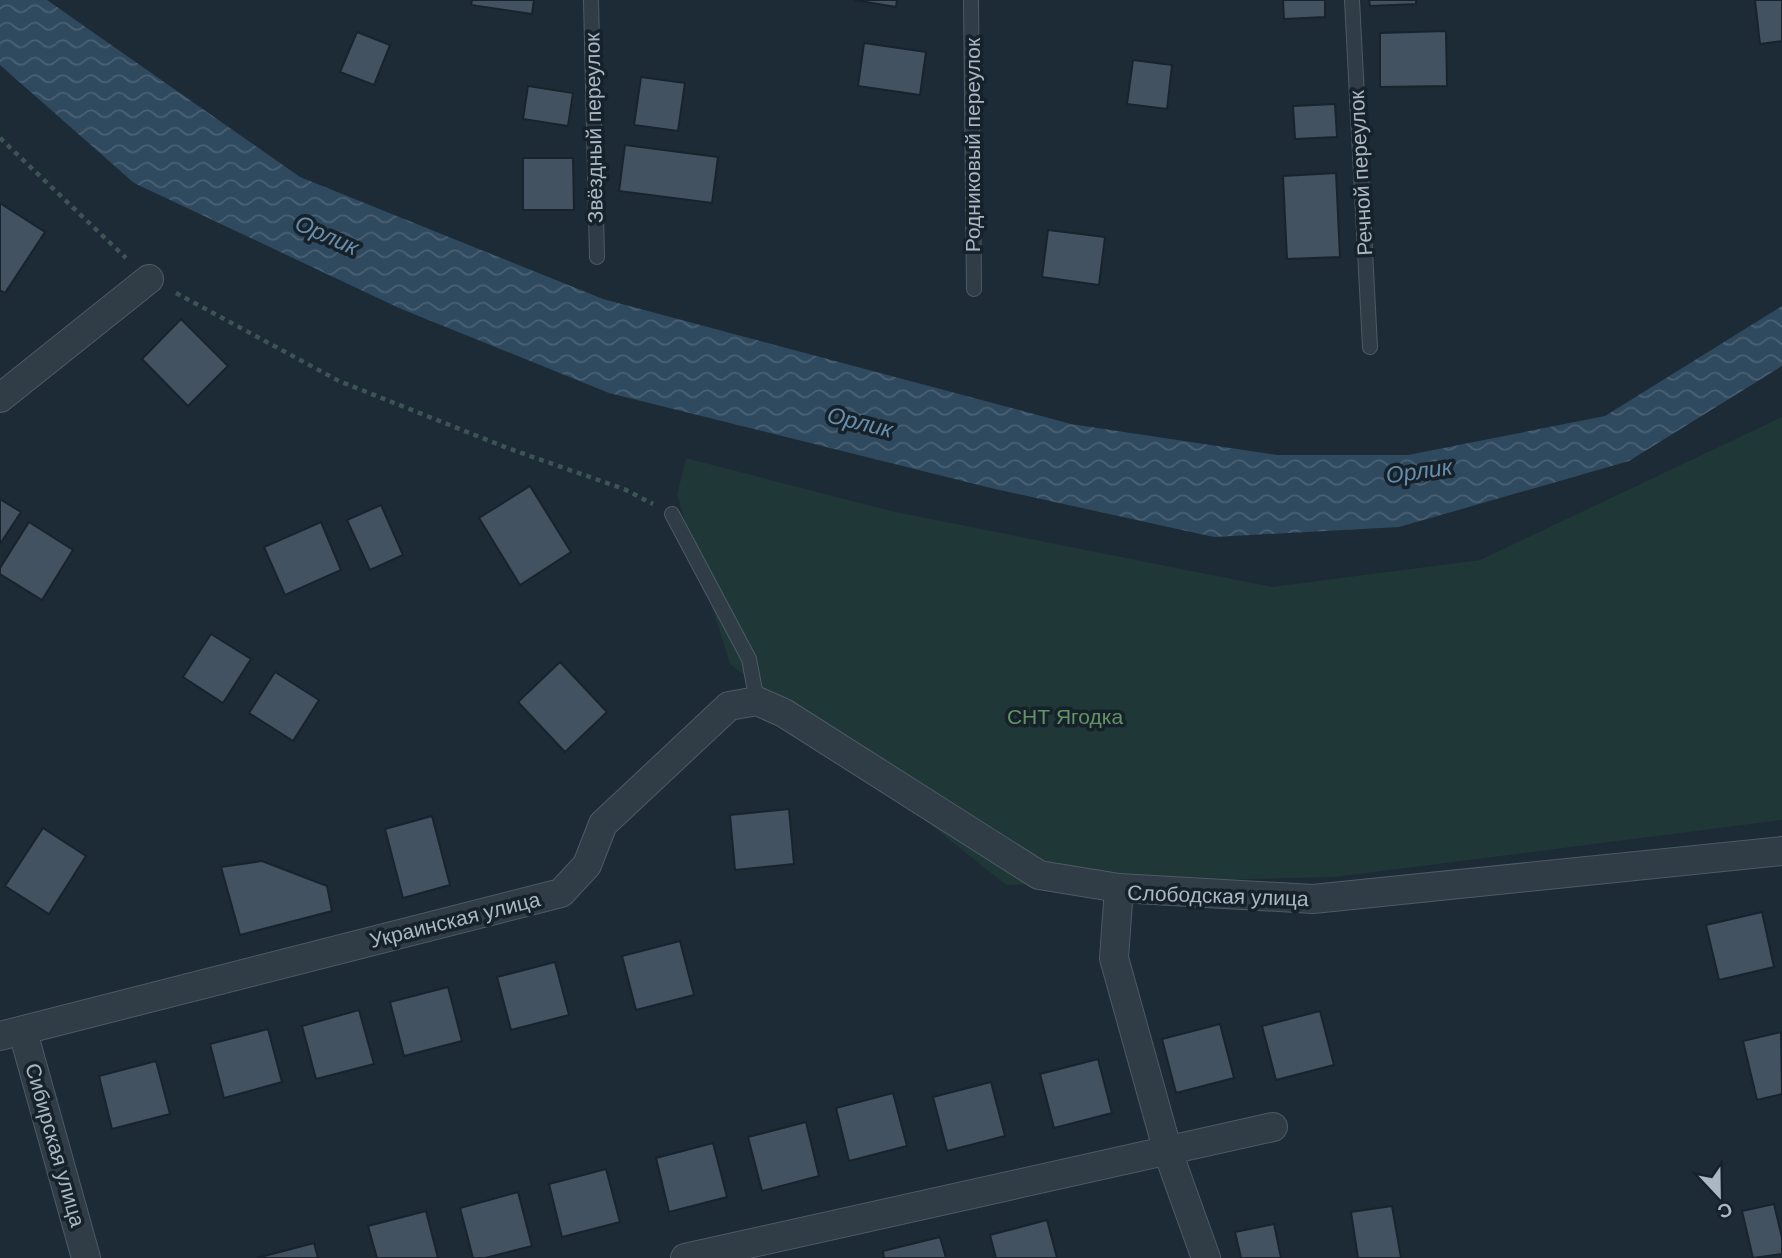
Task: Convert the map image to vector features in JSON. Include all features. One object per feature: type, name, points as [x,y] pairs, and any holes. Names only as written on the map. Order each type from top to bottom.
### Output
[{"type":"street","points":[[0,398],[149,279]]},
{"type":"street","points":[[757,701],[784,713],[1039,875],[1119,888]]},
{"type":"street","name":"Украинская улица","points":[[12,1034],[561,893],[587,865],[603,824],[729,706],[757,701]]},
{"type":"street","name":"Слободская улица","points":[[1206,1258],[1168,1152],[1114,958],[1119,888],[1314,899],[1782,851]]},
{"type":"street","name":"Сибирская улица","points":[[12,1034],[86,1258]]},
{"type":"street","points":[[685,1258],[1273,1127]]},
{"type":"lane","name":"Звёздный переулок","points":[[591,0],[597,257]]},
{"type":"lane","name":"Родниковый переулок","points":[[971,0],[974,289]]},
{"type":"lane","name":"Речной переулок","points":[[1352,0],[1370,347]]},
{"type":"lane","points":[[671,514],[749,659],[757,701]]},
{"type":"path","points":[[0,138],[149,279],[230,320],[339,381],[510,449],[624,489],[671,514]]},
{"type":"green space","name":"СНТ Ягодка","points":[[1782,417],[1782,820],[1335,877],[1006,885],[730,664],[677,495],[686,458],[891,511],[1272,587],[1480,560]]},
{"type":"water","name":"Орлик","points":[[0,0],[47,0],[300,177],[603,299],[1071,424],[1277,455],[1408,455],[1605,416],[1782,306],[1782,366],[1629,461],[1399,527],[1214,537],[995,489],[609,393],[399,308],[134,183],[0,65]]},
{"type":"building","points":[[472,0],[534,0],[532,14],[471,5]]},
{"type":"building","points":[[854,0],[897,0],[896,7]]},
{"type":"building","points":[[1283,0],[1325,0],[1325,17],[1284,19]]},
{"type":"building","points":[[1369,0],[1416,0],[1416,4],[1370,6]]},
{"type":"building","points":[[1755,0],[1782,0],[1782,41],[1760,44]]},
{"type":"building","points":[[1446,31],[1447,86],[1380,87],[1380,33]]},
{"type":"building","points":[[357,32],[390,45],[374,85],[340,72]]},
{"type":"building","points":[[864,43],[926,52],[920,95],[858,86]]},
{"type":"building","points":[[1133,60],[1172,65],[1167,109],[1127,104]]},
{"type":"building","points":[[641,77],[685,83],[678,131],[634,125]]},
{"type":"building","points":[[528,86],[573,93],[568,126],[523,119]]},
{"type":"building","points":[[1335,104],[1337,137],[1295,139],[1293,106]]},
{"type":"building","points":[[625,145],[718,157],[712,203],[619,191]]},
{"type":"building","points":[[523,158],[573,158],[574,210],[523,210]]},
{"type":"building","points":[[1336,173],[1340,257],[1287,259],[1283,176]]},
{"type":"building","points":[[0,203],[45,232],[5,293],[0,290]]},
{"type":"building","points":[[1048,230],[1105,237],[1099,285],[1042,277]]},
{"type":"building","points":[[181,319],[228,366],[188,406],[142,359]]},
{"type":"building","points":[[530,486],[571,552],[520,585],[479,518]]},
{"type":"building","points":[[0,499],[21,512],[0,544]]},
{"type":"building","points":[[381,505],[403,555],[370,570],[347,520]]},
{"type":"building","points":[[29,522],[73,550],[42,600],[0,574],[0,568]]},
{"type":"building","points":[[321,522],[341,570],[285,595],[264,547]]},
{"type":"building","points":[[211,634],[251,659],[223,703],[183,677]]},
{"type":"building","points":[[560,662],[607,712],[565,752],[518,702]]},
{"type":"building","points":[[275,672],[319,700],[293,741],[249,713]]},
{"type":"building","points":[[789,809],[794,864],[735,870],[730,815]]},
{"type":"building","points":[[432,816],[450,885],[403,898],[385,829]]},
{"type":"building","points":[[43,828],[86,856],[49,914],[5,886]]},
{"type":"building","points":[[262,861],[327,886],[332,911],[240,935],[221,867]]},
{"type":"building","points":[[1762,912],[1774,967],[1719,980],[1706,925]]},
{"type":"building","points":[[680,941],[694,995],[636,1010],[622,956]]},
{"type":"building","points":[[555,962],[569,1015],[511,1030],[497,977]]},
{"type":"building","points":[[448,987],[462,1041],[404,1056],[390,1002]]},
{"type":"building","points":[[359,1010],[374,1064],[316,1079],[302,1026]]},
{"type":"building","points":[[1320,1011],[1334,1065],[1276,1080],[1262,1026]]},
{"type":"building","points":[[1220,1024],[1234,1078],[1176,1093],[1162,1039]]},
{"type":"building","points":[[268,1029],[282,1082],[224,1098],[210,1044]]},
{"type":"building","points":[[1781,1032],[1782,1094],[1757,1100],[1743,1041]]},
{"type":"building","points":[[1098,1059],[1112,1113],[1054,1128],[1040,1074]]},
{"type":"building","points":[[156,1061],[170,1114],[112,1129],[99,1076]]},
{"type":"building","points":[[991,1082],[1005,1136],[947,1151],[933,1097]]},
{"type":"building","points":[[893,1093],[907,1146],[849,1161],[836,1108]]},
{"type":"building","points":[[806,1122],[819,1176],[762,1191],[748,1137]]},
{"type":"building","points":[[713,1143],[727,1197],[669,1212],[656,1158]]},
{"type":"building","points":[[606,1169],[620,1222],[562,1237],[549,1184]]},
{"type":"building","points":[[518,1192],[532,1246],[485,1258],[473,1258],[460,1208]]},
{"type":"building","points":[[1774,1204],[1782,1238],[1782,1254],[1753,1258],[1742,1211]]},
{"type":"building","points":[[1392,1206],[1401,1258],[1358,1258],[1351,1212]]},
{"type":"building","points":[[426,1211],[438,1258],[377,1258],[368,1226]]},
{"type":"building","points":[[1047,1220],[1057,1258],[996,1258],[990,1235]]},
{"type":"building","points":[[1274,1224],[1281,1258],[1241,1258],[1235,1232]]},
{"type":"building","points":[[940,1237],[946,1258],[884,1258],[883,1251]]},
{"type":"building","points":[[314,1243],[318,1258],[257,1258]]}]
